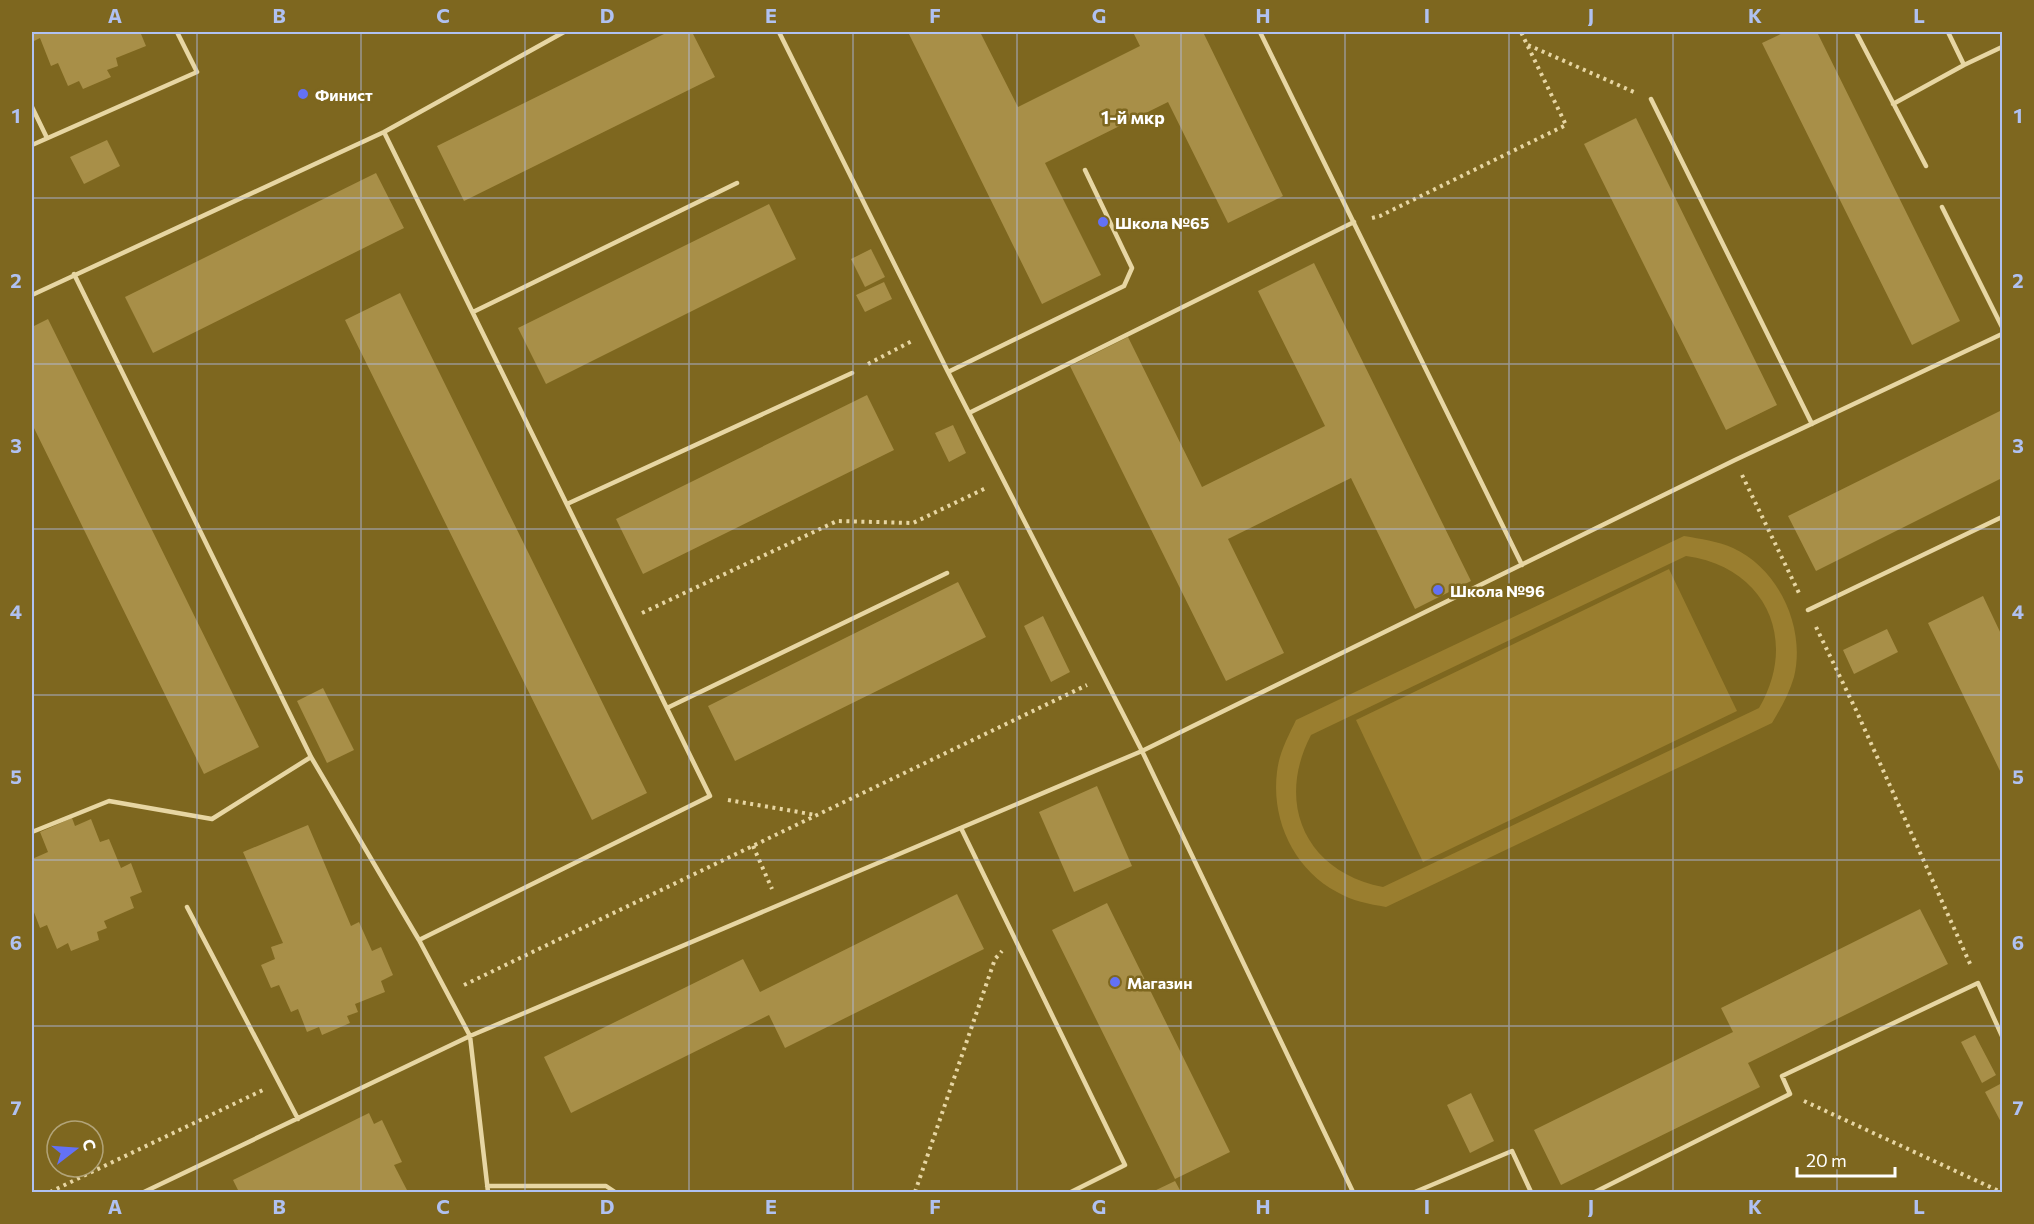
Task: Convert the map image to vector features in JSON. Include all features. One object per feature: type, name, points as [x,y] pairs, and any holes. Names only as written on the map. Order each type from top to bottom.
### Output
[{"type":"lane","points":[[32,145],[197,72],[177,32]]},
{"type":"lane","points":[[32,295],[384,132],[564,32]]},
{"type":"lane","points":[[779,32],[948,372],[1142,751],[1353,1192]]},
{"type":"lane","points":[[1260,32],[1522,565]]},
{"type":"lane","points":[[1856,32],[1926,166]]},
{"type":"lane","points":[[1948,32],[1964,65]]},
{"type":"lane","points":[[1893,104],[2002,47]]},
{"type":"lane","points":[[1651,99],[1812,424]]},
{"type":"lane","points":[[32,107],[47,138]]},
{"type":"lane","points":[[384,132],[710,796],[419,940]]},
{"type":"lane","points":[[948,372],[1125,285],[1132,268],[1085,170]]},
{"type":"lane","points":[[473,312],[737,183]]},
{"type":"lane","points":[[1942,207],[2002,327]]},
{"type":"lane","points":[[969,413],[1354,222]]},
{"type":"lane","points":[[74,274],[311,757],[419,940],[470,1036],[488,1192]]},
{"type":"lane","points":[[144,1192],[470,1036],[1142,751],[1735,460],[2002,334]]},
{"type":"lane","points":[[567,504],[852,373]]},
{"type":"lane","points":[[1808,610],[2002,517]]},
{"type":"lane","points":[[668,708],[946,573]]},
{"type":"lane","points":[[32,832],[109,801],[212,819],[311,757]]},
{"type":"lane","points":[[961,828],[1125,1165],[1071,1192]]},
{"type":"lane","points":[[187,907],[298,1119]]},
{"type":"lane","points":[[1595,1192],[1790,1094],[1782,1076],[1978,983],[2002,1036]]},
{"type":"lane","points":[[1415,1192],[1512,1151],[1531,1192]]},
{"type":"lane","points":[[487,1186],[606,1186],[615,1192]]},
{"type":"path","points":[[1354,222],[1380,216],[1566,125],[1521,32]]},
{"type":"path","points":[[1527,45],[1651,99]]},
{"type":"path","points":[[852,373],[928,332]]},
{"type":"path","points":[[1735,460],[1856,710],[1978,983]]},
{"type":"path","points":[[625,622],[837,521],[913,524],[1003,479]]},
{"type":"path","points":[[448,993],[1104,677]]},
{"type":"path","points":[[710,796],[816,816]]},
{"type":"path","points":[[753,846],[779,905]]},
{"type":"path","points":[[915,1192],[995,959],[1015,937]]},
{"type":"path","points":[[50,1192],[279,1083]]},
{"type":"path","points":[[1790,1094],[2001,1192]]},
{"type":"shaded area","points":[[1684,536],[1733,548],[1764,570],[1776,585],[1785,602],[1796,639],[1797,658],[1794,677],[1772,723],[1386,907],[1349,898],[1322,882],[1298,857],[1289,841],[1278,808],[1277,772],[1282,752],[1296,720]],"holes":[[[1686,556],[1714,563],[1737,575],[1755,591],[1768,611],[1775,633],[1776,657],[1771,682],[1759,708],[1383,887],[1356,879],[1334,867],[1317,851],[1305,831],[1298,809],[1296,786],[1301,761],[1311,735]]]},
{"type":"shaded area","points":[[1669,569],[1737,711],[1423,862],[1356,720]]},
{"type":"building","points":[[32,32],[147,32],[141,34],[146,46],[116,58],[118,66],[107,70],[111,77],[83,89],[79,81],[68,86],[58,63],[51,66],[40,38],[32,42]]},
{"type":"building","points":[[668,32],[692,32],[715,77],[464,201],[437,146]]},
{"type":"building","points":[[908,32],[980,32],[1018,107],[1140,46],[1133,32],[1203,32],[1283,196],[1228,223],[1168,102],[1045,163],[1101,275],[1042,304]]},
{"type":"building","points":[[1785,32],[1817,32],[1960,321],[1912,345],[1762,43]]},
{"type":"building","points":[[1636,118],[1777,405],[1726,430],[1584,144]]},
{"type":"building","points":[[107,140],[120,166],[84,184],[70,157]]},
{"type":"building","points":[[376,173],[404,228],[153,353],[125,297]]},
{"type":"building","points":[[769,204],[796,259],[546,384],[518,328]]},
{"type":"building","points":[[871,249],[885,277],[865,287],[851,259]]},
{"type":"building","points":[[1314,263],[1471,581],[1415,609],[1351,478],[1228,539],[1284,653],[1226,681],[1070,366],[1128,337],[1202,487],[1325,426],[1258,291]]},
{"type":"building","points":[[884,282],[892,299],[865,312],[856,295]]},
{"type":"building","points":[[400,293],[647,793],[592,820],[345,320]]},
{"type":"building","points":[[48,319],[259,747],[204,774],[32,424],[32,327]]},
{"type":"building","points":[[867,395],[894,450],[643,574],[616,519]]},
{"type":"building","points":[[2002,410],[2002,478],[1816,571],[1788,516]]},
{"type":"building","points":[[953,425],[966,453],[949,462],[935,433]]},
{"type":"building","points":[[958,582],[986,637],[735,761],[708,706]]},
{"type":"building","points":[[1983,596],[2002,636],[2002,775],[1928,623]]},
{"type":"building","points":[[1043,616],[1070,672],[1051,682],[1024,626]]},
{"type":"building","points":[[1887,629],[1898,652],[1854,674],[1843,650]]},
{"type":"building","points":[[323,688],[354,750],[327,763],[297,701]]},
{"type":"building","points":[[1097,786],[1132,866],[1074,892],[1039,812]]},
{"type":"building","points":[[72,818],[75,826],[91,819],[100,842],[109,839],[121,868],[131,863],[142,892],[130,897],[134,908],[104,921],[107,928],[97,932],[99,940],[71,951],[68,943],[57,949],[47,925],[40,928],[32,907],[32,859],[48,852],[40,832]]},
{"type":"building","points":[[308,825],[351,926],[359,922],[372,951],[381,947],[393,975],[381,981],[385,992],[355,1004],[358,1012],[347,1016],[350,1023],[322,1035],[319,1027],[307,1032],[298,1009],[291,1012],[279,985],[271,988],[261,965],[275,959],[271,947],[283,943],[243,852]]},
{"type":"building","points":[[957,894],[984,949],[785,1048],[769,1015],[571,1113],[544,1057],[743,959],[760,992]]},
{"type":"building","points":[[1107,903],[1230,1152],[1175,1179],[1052,930]]},
{"type":"building","points":[[1920,909],[1948,964],[1748,1063],[1760,1087],[1561,1185],[1534,1130],[1733,1032],[1721,1008]]},
{"type":"building","points":[[1975,1035],[1996,1075],[1982,1083],[1961,1042]]},
{"type":"building","points":[[2002,1083],[2002,1124],[1985,1092]]},
{"type":"building","points":[[1471,1093],[1494,1141],[1470,1153],[1447,1105]]},
{"type":"building","points":[[369,1113],[374,1124],[382,1120],[402,1162],[394,1165],[408,1192],[239,1192],[233,1180]]},
{"type":"building","points":[[1175,1181],[1181,1192],[1152,1192]]},
{"type":"place","name":"Финист","points":[[303,94]]},
{"type":"place","name":"Школа №65","points":[[1103,222]]},
{"type":"place","name":"Школа №96","points":[[1438,590]]},
{"type":"place","name":"Магазин","points":[[1115,982]]},
{"type":"district","name":"1-й мкр","points":[[1133,117]]}]
